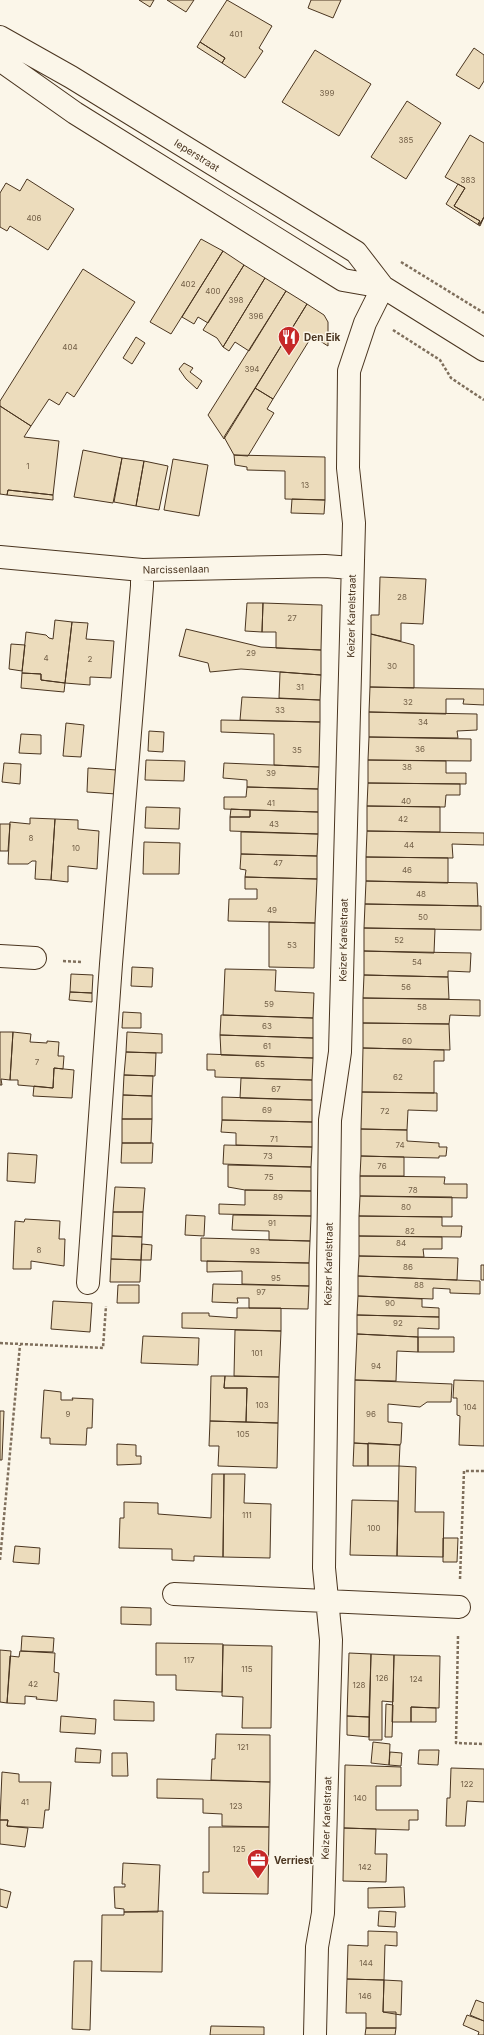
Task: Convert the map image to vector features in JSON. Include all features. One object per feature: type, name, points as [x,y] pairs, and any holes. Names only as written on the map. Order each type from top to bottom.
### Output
[{"type":"street","name":"Ieperstraat","points":[[0,36],[71,77],[356,252],[383,287],[484,350]]},
{"type":"street","name":"Ieperstraat","points":[[0,60],[76,113],[343,280],[383,287]]},
{"type":"street","name":"Keizer Karelstraat","points":[[315,2035],[317,1947],[324,1905],[331,1640],[324,1568],[330,1120],[340,1052],[354,523],[348,468],[349,371],[365,323],[383,287]]},
{"type":"street","name":"Narcissenlaan","points":[[0,557],[142,570],[325,566],[352,568]]},
{"type":"street","points":[[88,1283],[111,964],[142,586],[142,570]]},
{"type":"street","points":[[0,956],[35,958]]},
{"type":"street","points":[[174,1594],[459,1607]]},
{"type":"path","points":[[35,958],[111,964]]},
{"type":"path","points":[[0,1343],[103,1348],[107,1286],[88,1283]]},
{"type":"path","points":[[0,1560],[20,1345]]},
{"type":"path","points":[[484,1471],[464,1471],[456,1743],[484,1744]]},
{"type":"building","points":[[139,0],[154,0],[150,7]]},
{"type":"building","points":[[167,0],[194,0],[186,12]]},
{"type":"building","points":[[227,0],[272,26],[259,48],[263,51],[245,78],[222,63],[225,58],[200,42]]},
{"type":"building","points":[[311,0],[341,0],[333,18],[308,8]]},
{"type":"building","points":[[200,42],[225,58],[222,63],[197,47]]},
{"type":"building","points":[[474,48],[484,55],[484,81],[479,89],[456,75]]},
{"type":"building","points":[[315,50],[371,84],[339,136],[282,102]]},
{"type":"building","points":[[407,101],[441,123],[406,179],[371,157]]},
{"type":"building","points":[[470,135],[484,143],[484,217],[480,224],[478,224],[480,221],[454,206],[465,188],[445,177]]},
{"type":"building","points":[[27,179],[74,209],[48,250],[10,226],[7,231],[0,227],[0,193],[6,183],[20,191]]},
{"type":"building","points":[[458,184],[465,188],[454,206],[480,221],[478,224],[480,224],[484,217],[480,226],[446,204]]},
{"type":"building","points":[[201,239],[223,251],[171,334],[150,322]]},
{"type":"building","points":[[223,251],[244,265],[208,323],[198,317],[194,324],[182,317]]},
{"type":"building","points":[[244,265],[265,278],[223,347],[217,338],[203,330]]},
{"type":"building","points":[[83,269],[135,302],[74,397],[67,392],[59,405],[49,399],[31,426],[0,406],[0,401]]},
{"type":"building","points":[[265,278],[286,291],[249,351],[235,342],[229,351],[223,347]]},
{"type":"building","points":[[286,291],[307,304],[224,439],[208,415]]},
{"type":"building","points":[[307,304],[324,315],[328,322],[328,346],[312,336],[273,399],[255,388]]},
{"type":"building","points":[[136,337],[145,343],[132,364],[123,358]]},
{"type":"building","points":[[184,363],[193,368],[190,372],[202,381],[197,389],[186,379],[179,369]]},
{"type":"building","points":[[255,388],[273,399],[267,409],[274,413],[248,456],[234,455],[224,437]]},
{"type":"building","points":[[0,406],[31,426],[24,437],[59,441],[53,495],[8,490],[7,495],[0,494]]},
{"type":"building","points":[[83,450],[122,458],[113,503],[74,497]]},
{"type":"building","points":[[234,455],[325,457],[325,500],[285,499],[285,471],[247,470],[247,467],[235,465]]},
{"type":"building","points":[[122,458],[144,461],[136,506],[114,502]]},
{"type":"building","points":[[173,459],[208,465],[199,516],[164,510]]},
{"type":"building","points":[[144,461],[168,466],[159,510],[136,506]]},
{"type":"building","points":[[8,490],[53,495],[53,500],[7,495]]},
{"type":"building","points":[[292,499],[325,500],[324,514],[291,513]]},
{"type":"building","points":[[380,577],[426,579],[423,624],[401,623],[401,641],[371,634],[371,615],[379,615]]},
{"type":"building","points":[[247,603],[263,603],[262,632],[245,631]]},
{"type":"building","points":[[263,603],[322,605],[321,650],[276,648],[276,632],[262,632]]},
{"type":"building","points":[[55,620],[72,622],[65,683],[41,680],[41,674],[22,673],[26,632],[46,635],[53,639]]},
{"type":"building","points":[[72,622],[88,623],[86,639],[114,641],[111,678],[90,677],[90,685],[65,683]]},
{"type":"building","points":[[186,629],[261,647],[321,650],[321,675],[241,669],[210,672],[208,663],[179,656]]},
{"type":"building","points":[[371,634],[414,645],[414,688],[370,687]]},
{"type":"building","points":[[11,644],[25,645],[22,671],[9,669]]},
{"type":"building","points":[[280,672],[321,675],[320,700],[279,698]]},
{"type":"building","points":[[22,673],[41,674],[41,680],[65,683],[64,692],[21,688]]},
{"type":"building","points":[[370,687],[484,689],[484,705],[463,704],[464,699],[446,699],[446,714],[369,712]]},
{"type":"building","points":[[242,697],[320,700],[320,722],[240,720]]},
{"type":"building","points":[[369,712],[477,714],[477,730],[457,731],[458,738],[369,737]]},
{"type":"building","points":[[221,720],[320,722],[319,767],[274,765],[274,734],[221,732]]},
{"type":"building","points":[[66,723],[84,725],[81,757],[63,756]]},
{"type":"building","points":[[149,731],[164,732],[163,752],[148,751]]},
{"type":"building","points":[[21,734],[41,735],[41,754],[19,753]]},
{"type":"building","points":[[369,737],[471,739],[471,761],[368,760]]},
{"type":"building","points":[[146,760],[185,761],[184,781],[145,780]]},
{"type":"building","points":[[368,760],[446,761],[446,773],[466,773],[466,784],[368,783]]},
{"type":"building","points":[[4,763],[21,764],[20,784],[2,782]]},
{"type":"building","points":[[224,763],[319,767],[318,789],[247,787],[247,780],[223,778]]},
{"type":"building","points":[[88,768],[117,770],[116,794],[87,792]]},
{"type":"building","points":[[368,783],[460,784],[460,795],[446,795],[445,807],[367,806]]},
{"type":"building","points":[[247,787],[318,789],[318,812],[224,809],[224,797],[246,797]]},
{"type":"building","points":[[367,806],[440,807],[440,832],[367,831]]},
{"type":"building","points":[[146,807],[180,808],[179,829],[145,828]]},
{"type":"building","points":[[231,809],[250,810],[250,817],[230,817]]},
{"type":"building","points":[[250,810],[318,812],[318,834],[230,831],[230,817],[250,817]]},
{"type":"building","points":[[30,818],[55,819],[51,880],[35,879],[36,861],[32,861],[28,864],[8,864],[10,822],[30,824]]},
{"type":"building","points":[[55,819],[78,820],[78,829],[99,831],[97,869],[68,866],[68,882],[51,880]]},
{"type":"building","points":[[0,824],[10,824],[8,851],[0,851]]},
{"type":"building","points":[[367,831],[484,833],[484,845],[452,844],[453,858],[366,857]]},
{"type":"building","points":[[241,832],[318,834],[317,856],[241,854]]},
{"type":"building","points":[[144,842],[180,843],[179,874],[143,874]]},
{"type":"building","points":[[241,854],[317,856],[317,879],[245,877],[246,870],[240,869]]},
{"type":"building","points":[[366,857],[448,858],[448,883],[366,881]]},
{"type":"building","points":[[245,877],[317,879],[315,923],[228,921],[229,899],[257,899],[257,889],[245,889]]},
{"type":"building","points":[[366,881],[477,883],[478,906],[365,904]]},
{"type":"building","points":[[365,904],[481,906],[481,930],[364,928]]},
{"type":"building","points":[[269,922],[315,923],[314,968],[269,967]]},
{"type":"building","points":[[364,928],[435,929],[434,953],[364,951]]},
{"type":"building","points":[[364,951],[471,953],[470,972],[448,971],[448,977],[364,975]]},
{"type":"building","points":[[132,967],[153,968],[152,987],[131,986]]},
{"type":"building","points":[[225,969],[276,970],[275,991],[314,993],[313,1018],[223,1015]]},
{"type":"building","points":[[71,974],[93,975],[92,993],[70,992]]},
{"type":"building","points":[[364,975],[448,977],[449,999],[363,998]]},
{"type":"building","points":[[70,992],[92,993],[92,1002],[69,1000]]},
{"type":"building","points":[[363,998],[480,1000],[480,1016],[450,1015],[449,1024],[363,1023]]},
{"type":"building","points":[[123,1012],[141,1013],[141,1028],[122,1028]]},
{"type":"building","points":[[221,1015],[313,1018],[313,1038],[220,1035]]},
{"type":"building","points":[[363,1023],[449,1024],[450,1050],[363,1048]]},
{"type":"building","points":[[0,1032],[13,1032],[10,1080],[1,1079],[2,1085],[0,1085]]},
{"type":"building","points":[[13,1032],[31,1034],[30,1042],[59,1042],[58,1056],[64,1056],[63,1069],[54,1068],[53,1088],[18,1085],[18,1080],[10,1080]]},
{"type":"building","points":[[127,1032],[162,1034],[162,1053],[126,1052]]},
{"type":"building","points":[[220,1035],[313,1038],[313,1058],[221,1055]]},
{"type":"building","points":[[363,1048],[444,1050],[444,1061],[434,1061],[434,1093],[362,1092]]},
{"type":"building","points":[[126,1052],[156,1053],[155,1076],[124,1075]]},
{"type":"building","points":[[207,1054],[313,1058],[312,1080],[215,1077],[215,1070],[207,1070]]},
{"type":"building","points":[[54,1068],[74,1070],[72,1098],[33,1096],[34,1086],[53,1088]]},
{"type":"building","points":[[124,1075],[153,1076],[152,1096],[123,1095]]},
{"type":"building","points":[[241,1078],[312,1080],[312,1100],[240,1098]]},
{"type":"building","points":[[362,1092],[437,1093],[437,1111],[408,1110],[407,1130],[361,1129]]},
{"type":"building","points":[[123,1095],[152,1096],[152,1119],[122,1119]]},
{"type":"building","points":[[222,1097],[312,1100],[312,1122],[222,1120]]},
{"type":"building","points":[[122,1119],[152,1119],[151,1143],[122,1143]]},
{"type":"building","points":[[222,1120],[312,1122],[312,1147],[236,1145],[236,1133],[221,1132]]},
{"type":"building","points":[[361,1129],[407,1130],[407,1141],[439,1143],[439,1147],[447,1147],[446,1156],[439,1156],[439,1158],[361,1156]]},
{"type":"building","points":[[122,1143],[153,1143],[152,1163],[121,1163]]},
{"type":"building","points":[[224,1145],[312,1147],[311,1167],[223,1164]]},
{"type":"building","points":[[8,1153],[37,1155],[35,1183],[7,1181]]},
{"type":"building","points":[[361,1156],[404,1157],[404,1176],[360,1176]]},
{"type":"building","points":[[228,1165],[311,1167],[311,1191],[245,1190],[228,1187]]},
{"type":"building","points":[[360,1176],[445,1177],[444,1184],[467,1184],[467,1198],[360,1196]]},
{"type":"building","points":[[115,1187],[145,1188],[143,1212],[113,1212]]},
{"type":"building","points":[[245,1190],[311,1191],[311,1216],[219,1214],[219,1204],[245,1205]]},
{"type":"building","points":[[360,1196],[452,1197],[452,1217],[359,1216]]},
{"type":"building","points":[[113,1212],[143,1212],[142,1237],[112,1236]]},
{"type":"building","points":[[186,1215],[205,1216],[204,1236],[185,1235]]},
{"type":"building","points":[[233,1215],[311,1216],[310,1241],[269,1240],[269,1231],[232,1230]]},
{"type":"building","points":[[359,1216],[442,1217],[442,1226],[462,1226],[461,1237],[359,1236]]},
{"type":"building","points":[[25,1219],[60,1221],[59,1239],[65,1239],[64,1266],[31,1261],[31,1269],[13,1269],[15,1221],[24,1222]]},
{"type":"building","points":[[112,1236],[142,1237],[141,1260],[111,1259]]},
{"type":"building","points":[[359,1236],[442,1237],[442,1249],[423,1249],[424,1257],[359,1256]]},
{"type":"building","points":[[201,1238],[310,1241],[309,1263],[201,1261]]},
{"type":"building","points":[[142,1244],[152,1245],[151,1260],[141,1260]]},
{"type":"building","points":[[359,1256],[458,1258],[457,1280],[358,1276]]},
{"type":"building","points":[[111,1259],[141,1260],[140,1282],[110,1282]]},
{"type":"building","points":[[207,1261],[309,1263],[309,1286],[242,1284],[242,1271],[207,1272]]},
{"type":"building","points":[[481,1265],[484,1265],[484,1280],[481,1280]]},
{"type":"building","points":[[358,1276],[480,1281],[480,1294],[450,1293],[450,1289],[433,1288],[433,1299],[358,1296]]},
{"type":"building","points":[[213,1284],[309,1286],[308,1309],[249,1308],[249,1298],[237,1298],[238,1303],[212,1302]]},
{"type":"building","points":[[118,1285],[139,1285],[139,1303],[117,1303]]},
{"type":"building","points":[[358,1296],[422,1299],[422,1307],[439,1308],[439,1317],[357,1315]]},
{"type":"building","points":[[53,1301],[92,1303],[90,1332],[51,1329]]},
{"type":"building","points":[[237,1308],[281,1308],[281,1331],[182,1328],[182,1313],[209,1313],[209,1316],[237,1318]]},
{"type":"building","points":[[357,1315],[439,1317],[439,1329],[418,1328],[418,1337],[357,1334]]},
{"type":"building","points":[[235,1330],[281,1331],[279,1377],[234,1376]]},
{"type":"building","points":[[357,1334],[418,1337],[418,1352],[397,1351],[396,1381],[355,1380]]},
{"type":"building","points":[[143,1336],[199,1338],[198,1365],[141,1363]]},
{"type":"building","points":[[418,1337],[454,1337],[454,1352],[418,1352]]},
{"type":"building","points":[[211,1376],[225,1376],[224,1388],[247,1388],[246,1422],[210,1421]]},
{"type":"building","points":[[225,1376],[279,1377],[278,1423],[246,1422],[247,1388],[224,1388]]},
{"type":"building","points":[[355,1380],[452,1384],[451,1402],[427,1402],[420,1407],[388,1404],[388,1422],[402,1423],[400,1445],[354,1443]]},
{"type":"building","points":[[454,1380],[484,1381],[484,1446],[459,1445],[460,1416],[457,1415],[457,1398],[453,1398]]},
{"type":"building","points":[[44,1390],[61,1392],[61,1400],[73,1400],[72,1398],[93,1399],[92,1428],[87,1428],[86,1445],[50,1444],[50,1438],[41,1438]]},
{"type":"building","points":[[0,1411],[4,1411],[2,1460],[0,1460]]},
{"type":"building","points":[[210,1421],[278,1423],[277,1468],[218,1466],[219,1446],[209,1446]]},
{"type":"building","points":[[354,1443],[368,1444],[368,1466],[353,1466]]},
{"type":"building","points":[[368,1443],[400,1445],[399,1466],[368,1466]]},
{"type":"building","points":[[117,1444],[136,1445],[136,1456],[141,1456],[141,1464],[117,1465]]},
{"type":"building","points":[[399,1466],[416,1467],[415,1512],[444,1512],[443,1557],[397,1556]]},
{"type":"building","points":[[212,1474],[224,1474],[223,1557],[194,1556],[194,1561],[172,1560],[172,1549],[119,1548],[120,1518],[124,1518],[124,1502],[158,1503],[158,1514],[211,1518]]},
{"type":"building","points":[[224,1474],[245,1474],[244,1503],[271,1504],[270,1558],[223,1557]]},
{"type":"building","points":[[352,1500],[398,1501],[397,1556],[350,1555]]},
{"type":"building","points":[[443,1538],[458,1538],[457,1562],[443,1562]]},
{"type":"building","points":[[15,1546],[40,1548],[39,1564],[13,1562]]},
{"type":"building","points":[[121,1607],[151,1608],[151,1625],[121,1624]]},
{"type":"building","points":[[22,1636],[54,1638],[53,1652],[21,1651]]},
{"type":"building","points":[[156,1643],[223,1644],[222,1692],[176,1690],[176,1675],[156,1675]]},
{"type":"building","points":[[223,1645],[272,1646],[271,1728],[242,1728],[243,1697],[222,1696]]},
{"type":"building","points":[[0,1650],[11,1651],[7,1703],[0,1702]]},
{"type":"building","points":[[20,1651],[55,1653],[54,1672],[59,1673],[57,1701],[36,1699],[37,1697],[25,1696],[25,1704],[7,1703],[10,1656],[19,1657]]},
{"type":"building","points":[[349,1653],[371,1654],[369,1717],[347,1716]]},
{"type":"building","points":[[371,1654],[394,1655],[393,1702],[382,1701],[382,1740],[369,1740]]},
{"type":"building","points":[[394,1655],[440,1656],[439,1708],[411,1707],[411,1722],[392,1722]]},
{"type":"building","points":[[114,1700],[154,1702],[154,1721],[114,1720]]},
{"type":"building","points":[[386,1704],[393,1705],[392,1737],[385,1737]]},
{"type":"building","points":[[411,1707],[436,1708],[436,1722],[411,1722]]},
{"type":"building","points":[[61,1716],[96,1719],[95,1734],[60,1732]]},
{"type":"building","points":[[347,1716],[369,1717],[369,1737],[347,1735]]},
{"type":"building","points":[[216,1734],[270,1735],[270,1782],[211,1780],[212,1759],[215,1759]]},
{"type":"building","points":[[373,1742],[390,1744],[389,1765],[371,1763]]},
{"type":"building","points":[[76,1748],[101,1750],[100,1763],[75,1762]]},
{"type":"building","points":[[419,1750],[439,1750],[438,1765],[418,1764]]},
{"type":"building","points":[[390,1752],[402,1753],[401,1766],[389,1765]]},
{"type":"building","points":[[112,1753],[127,1753],[128,1776],[112,1776]]},
{"type":"building","points":[[345,1765],[401,1767],[401,1786],[376,1786],[376,1810],[418,1810],[418,1820],[409,1820],[409,1830],[344,1828]]},
{"type":"building","points":[[451,1768],[484,1769],[484,1802],[467,1801],[465,1826],[446,1826],[447,1798],[450,1798]]},
{"type":"building","points":[[2,1772],[19,1774],[19,1782],[51,1782],[49,1810],[45,1810],[43,1828],[7,1826],[8,1820],[0,1820]]},
{"type":"building","points":[[157,1779],[270,1782],[269,1827],[222,1826],[222,1814],[203,1813],[203,1799],[157,1798]]},
{"type":"building","points":[[0,1820],[8,1820],[7,1826],[28,1828],[25,1847],[0,1844]]},
{"type":"building","points":[[209,1827],[269,1827],[268,1894],[203,1893],[203,1872],[209,1872]]},
{"type":"building","points":[[344,1828],[376,1829],[375,1854],[387,1854],[386,1882],[343,1881]]},
{"type":"building","points":[[123,1863],[160,1865],[158,1912],[124,1912],[124,1909],[115,1908],[114,1887],[125,1887],[125,1884],[122,1884]]},
{"type":"building","points":[[404,1887],[405,1907],[368,1908],[368,1888]]},
{"type":"building","points":[[0,1889],[11,1892],[7,1908],[0,1906]]},
{"type":"building","points":[[163,1911],[162,1972],[101,1971],[102,1915],[124,1915],[124,1912]]},
{"type":"building","points":[[379,1911],[396,1912],[395,1927],[378,1926]]},
{"type":"building","points":[[368,1931],[397,1932],[397,1946],[385,1945],[384,1980],[347,1979],[348,1945],[368,1946]]},
{"type":"building","points":[[74,1961],[92,1961],[90,2030],[72,2029]]},
{"type":"building","points":[[347,1979],[384,1980],[383,2012],[396,2012],[396,2028],[366,2028],[366,2013],[346,2013]]},
{"type":"building","points":[[384,1980],[402,1981],[401,2015],[383,2012]]},
{"type":"building","points":[[476,2000],[484,2003],[484,2021],[470,2015]]},
{"type":"building","points":[[467,2015],[484,2021],[484,2035],[478,2035],[479,2032],[463,2025]]},
{"type":"building","points":[[211,2026],[264,2027],[264,2035],[210,2035]]},
{"type":"building","points":[[366,2028],[396,2028],[395,2035],[365,2035]]},
{"type":"place","name":"Den Eik","points":[[289,356]]},
{"type":"place","name":"Verriest","points":[[258,1880]]}]
